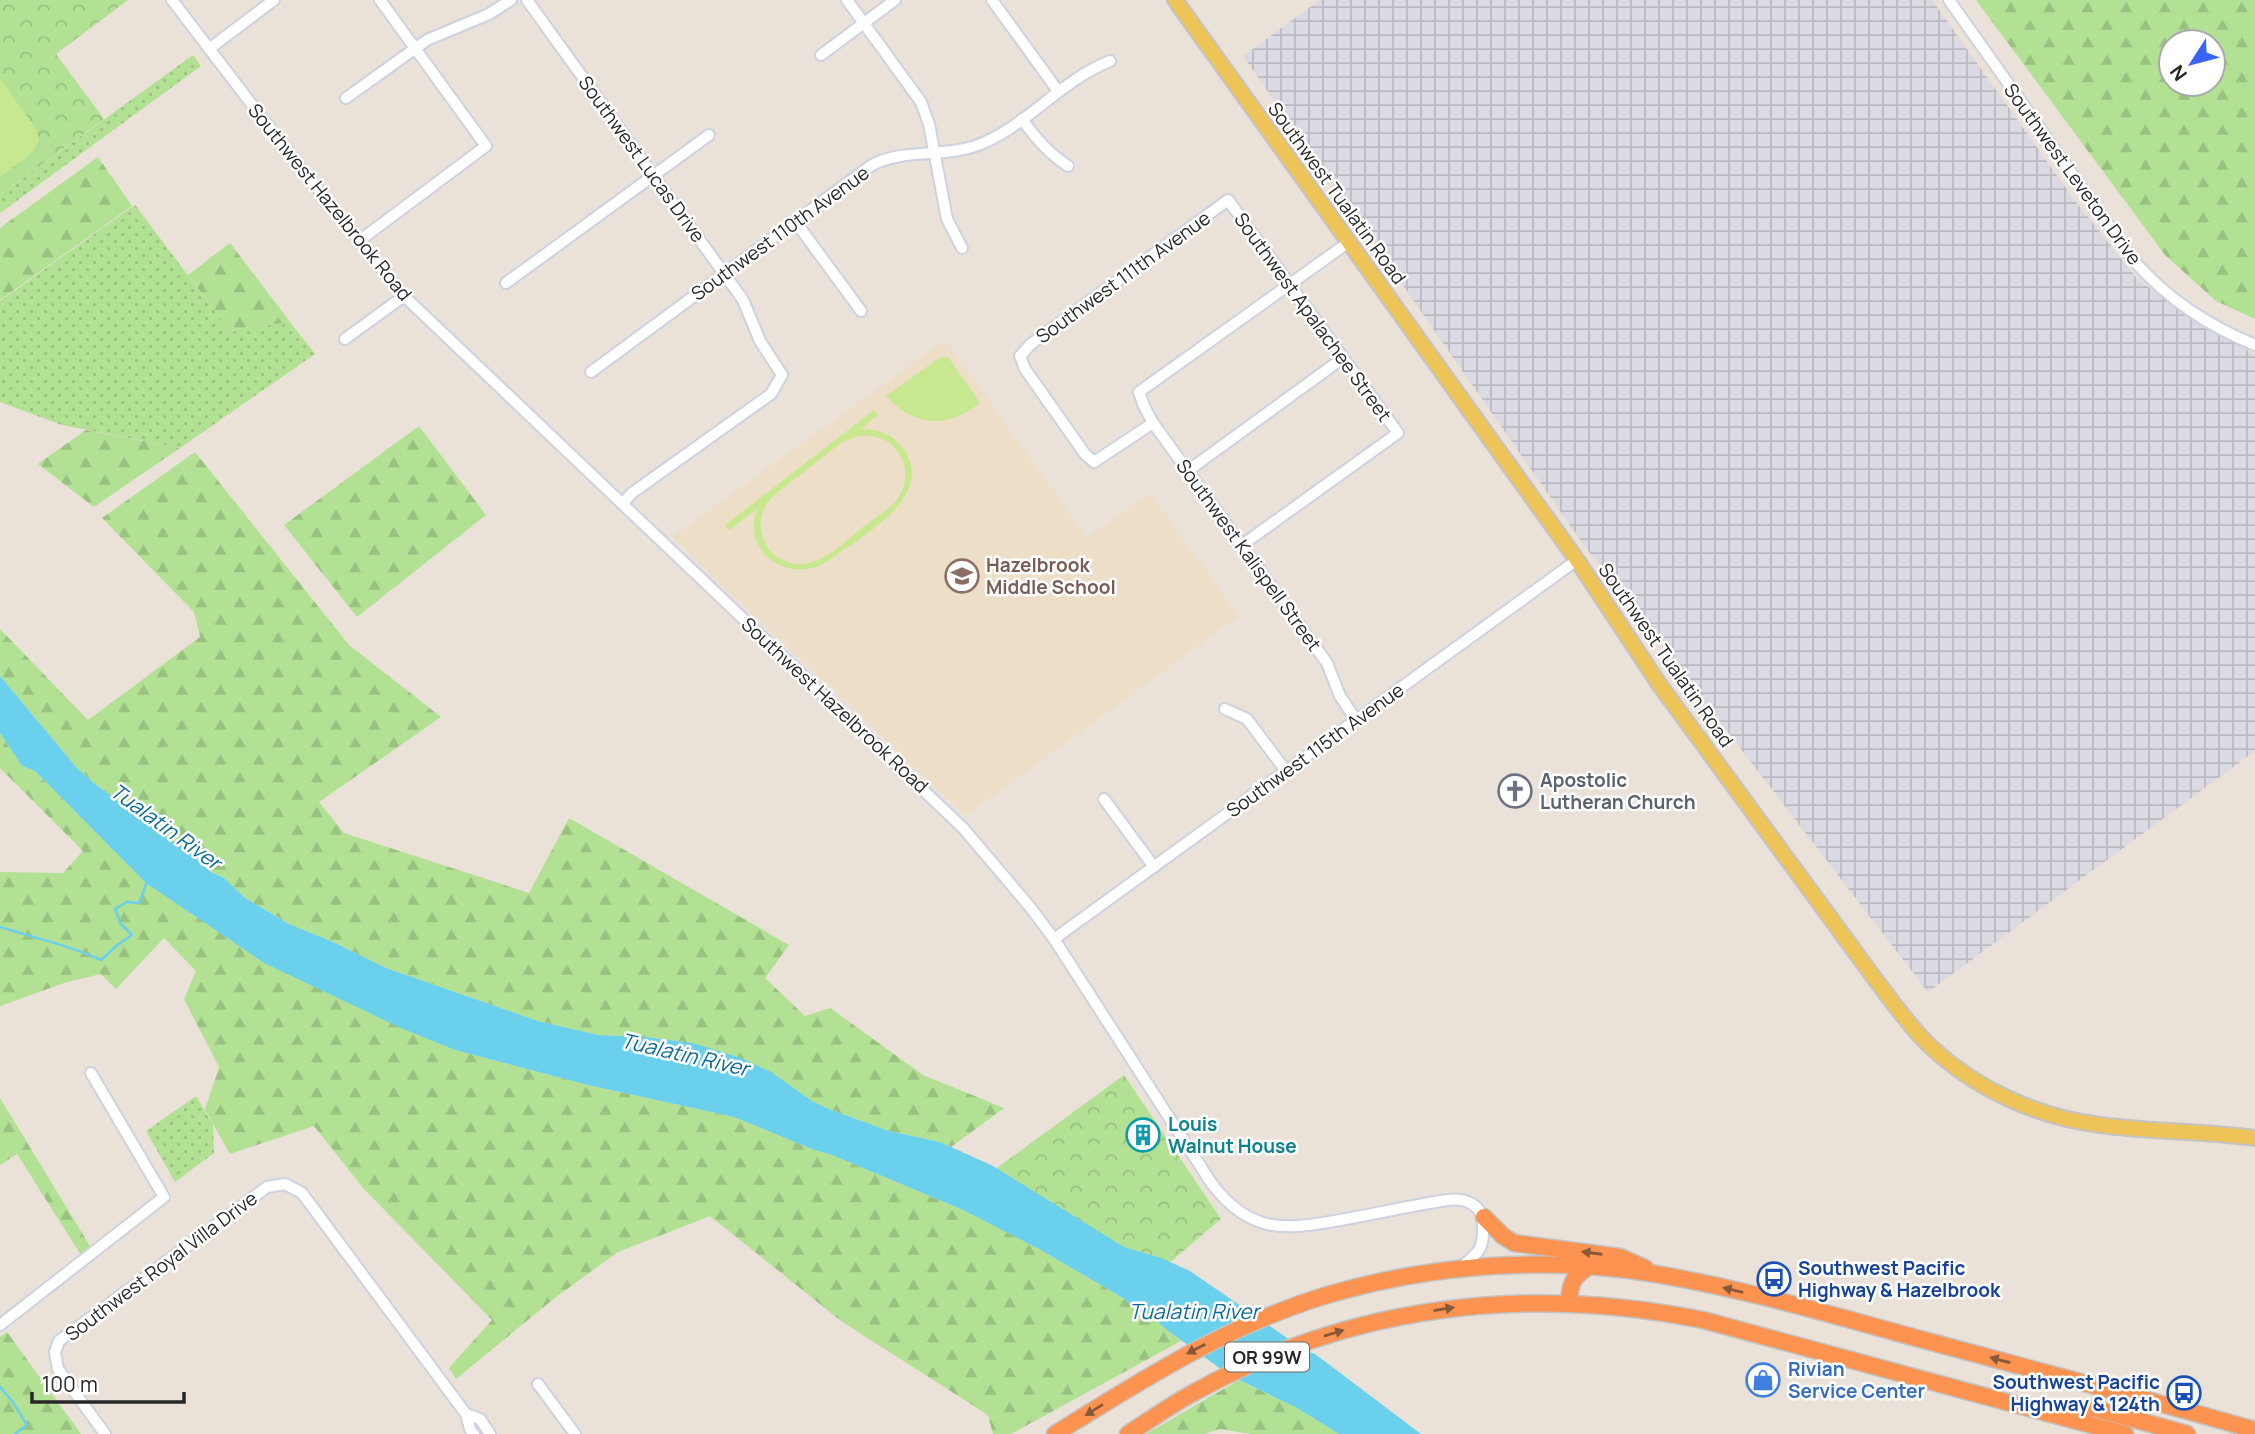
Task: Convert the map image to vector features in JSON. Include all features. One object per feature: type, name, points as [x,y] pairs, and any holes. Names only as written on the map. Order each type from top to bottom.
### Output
[{"type":"highway","points":[[1484,1217],[1503,1237],[1514,1243],[1620,1257],[1636,1262],[1656,1274]]},
{"type":"highway","name":"OR 99W","points":[[1055,1434],[1174,1361],[1225,1334],[1286,1309],[1327,1295],[1404,1277],[1460,1269],[1539,1264],[1590,1266],[1656,1274],[1784,1303],[2255,1430]]},
{"type":"highway","points":[[1569,1303],[1573,1279],[1590,1266]]},
{"type":"highway","name":"OR 99W","points":[[1128,1434],[1193,1392],[1262,1359],[1313,1339],[1381,1321],[1452,1307],[1569,1303],[1635,1308],[1703,1320],[2125,1434]]},
{"type":"highway","points":[[2061,1416],[2093,1408],[2187,1434]]},
{"type":"main road","name":"Southwest Tualatin Road","points":[[1175,0],[1577,560],[1659,684],[1914,1029],[1937,1052],[1963,1072],[1995,1092],[2037,1111],[2103,1126],[2255,1138]]},
{"type":"street","name":"Southwest Hazelbrook Road","points":[[172,0],[404,296],[947,811],[1030,907],[1054,939],[1212,1184],[1228,1204],[1243,1215],[1272,1226],[1296,1227],[1454,1199],[1469,1202],[1484,1217]]},
{"type":"street","points":[[359,241],[486,146],[380,0]]},
{"type":"street","points":[[346,97],[415,48],[450,28],[489,14],[511,0]]},
{"type":"street","name":"Southwest Lucas Drive","points":[[527,0],[743,300],[760,341],[782,375],[771,394],[632,493],[623,503]]},
{"type":"street","points":[[847,0],[921,102],[929,124],[947,219],[962,248]]},
{"type":"street","points":[[821,55],[895,0]]},
{"type":"street","points":[[992,0],[1058,92]]},
{"type":"street","name":"Southwest Leveton Drive","points":[[1949,0],[2134,261],[2183,308],[2255,345]]},
{"type":"street","points":[[209,49],[270,1]]},
{"type":"street","name":"Southwest 110th Avenue","points":[[591,372],[723,273],[884,159],[911,153],[954,151],[985,143],[1091,69],[1110,61]]},
{"type":"street","points":[[1022,118],[1035,139],[1052,156],[1068,166]]},
{"type":"street","points":[[506,283],[709,135]]},
{"type":"street","name":"Southwest Apalachee Street","points":[[1228,200],[1398,433],[1242,545]]},
{"type":"street","name":"Southwest 111th Avenue","points":[[1153,423],[1094,462],[1085,454],[1025,369],[1020,356],[1031,344],[1228,200]]},
{"type":"street","points":[[795,221],[861,311]]},
{"type":"street","points":[[1290,284],[1349,242]]},
{"type":"street","name":"Southwest Kalispell Street","points":[[1290,284],[1139,392],[1153,423],[1326,663],[1339,696],[1356,720]]},
{"type":"street","points":[[345,339],[404,296]]},
{"type":"street","points":[[1189,470],[1343,358]]},
{"type":"street","name":"Southwest 115th Avenue","points":[[1054,939],[1577,560]]},
{"type":"street","points":[[1225,709],[1247,719],[1286,771]]},
{"type":"street","points":[[1104,799],[1154,867]]},
{"type":"street","points":[[0,1325],[164,1197],[91,1073]]},
{"type":"street","name":"Southwest Royal Villa Drive","points":[[105,1434],[58,1369],[55,1352],[59,1341],[173,1255],[267,1187],[276,1184],[293,1186],[302,1194],[466,1414],[474,1434]]},
{"type":"street","points":[[1460,1269],[1480,1247],[1484,1217]]},
{"type":"street","points":[[538,1384],[575,1434]]},
{"type":"street","name":"Southwest Royal Villa Drive","points":[[466,1414],[480,1419],[490,1434]]},
{"type":"shaded area","points":[[1320,0],[1932,0],[2076,202],[2139,281],[2255,355],[2255,751],[1928,992],[1583,544],[1243,56]]},
{"type":"shaded area","name":"Hazelbrook Middle School","points":[[945,340],[1087,537],[1150,493],[1239,616],[966,816],[672,537]]},
{"type":"green space","points":[[0,0],[128,0],[56,54],[104,119],[0,195]]},
{"type":"green space","points":[[1976,0],[2255,0],[2255,319],[2216,301],[2165,255]]},
{"type":"green space","points":[[193,55],[201,66],[0,213],[0,195]]},
{"type":"green space","points":[[0,79],[36,129],[39,139],[33,152],[0,177]]},
{"type":"green space","points":[[98,157],[132,206],[0,300],[0,228]]},
{"type":"green space","points":[[135,205],[229,330],[290,322],[315,354],[180,448],[62,425],[0,402],[0,301]]},
{"type":"green space","points":[[230,243],[290,322],[229,330],[188,275]]},
{"type":"green space","points":[[941,357],[948,357],[980,403],[955,417],[931,421],[908,414],[886,396]]},
{"type":"green space","points":[[874,410],[878,415],[861,429],[879,431],[895,439],[903,448],[911,466],[911,483],[891,514],[828,561],[813,568],[785,567],[762,551],[756,539],[754,525],[757,509],[729,530],[725,525]],"holes":[[[865,436],[884,440],[899,453],[905,468],[905,482],[897,500],[836,549],[815,561],[793,563],[774,555],[764,542],[761,529],[762,513],[770,499],[841,443]]]},
{"type":"green space","points":[[419,426],[486,515],[357,617],[284,525]]},
{"type":"green space","points":[[86,430],[180,448],[94,507],[38,464]]},
{"type":"green space","points":[[195,452],[349,645],[441,717],[319,802],[344,833],[529,893],[569,818],[789,945],[765,978],[805,1016],[830,1008],[923,1075],[1004,1108],[951,1147],[889,1131],[826,1108],[693,1043],[598,1035],[538,1021],[386,968],[293,926],[245,898],[224,878],[211,872],[190,853],[95,784],[77,768],[0,676],[0,629],[88,720],[200,637],[194,612],[102,518]]},
{"type":"green space","points":[[0,733],[22,766],[35,771],[146,883],[264,963],[455,1050],[588,1085],[734,1117],[832,1155],[963,1210],[1039,1249],[1123,1298],[1141,1313],[1148,1314],[1181,1341],[1011,1434],[993,1434],[988,1415],[841,1321],[710,1216],[618,1252],[556,1297],[456,1379],[449,1368],[492,1320],[363,1188],[314,1126],[230,1154],[205,1110],[219,1067],[184,999],[196,971],[164,938],[116,989],[101,974],[67,982],[0,1006],[0,872],[63,873],[83,851],[0,768]]},
{"type":"green space","points":[[1124,1075],[1221,1219],[1154,1276],[994,1170]]},
{"type":"green space","points":[[196,1096],[213,1125],[214,1153],[175,1182],[146,1131]]},
{"type":"green space","points":[[0,1098],[90,1246],[81,1255],[17,1154],[0,1165]]},
{"type":"green space","points":[[7,1332],[81,1434],[0,1434],[0,1337]]},
{"type":"green space","points":[[1239,1380],[1297,1408],[1339,1434],[1250,1434],[1220,1429],[1204,1434],[1146,1434]]},
{"type":"water","name":"Tualatin River","points":[[0,676],[77,768],[95,784],[190,853],[211,872],[224,878],[245,898],[289,924],[386,968],[538,1021],[598,1035],[693,1043],[741,1058],[771,1072],[826,1108],[889,1131],[940,1142],[993,1166],[1124,1247],[1161,1258],[1190,1271],[1306,1351],[1315,1354],[1421,1434],[1339,1434],[1297,1408],[1229,1375],[1149,1314],[1141,1313],[1123,1298],[1039,1249],[963,1210],[832,1155],[734,1117],[588,1085],[455,1050],[401,1028],[264,963],[146,883],[35,771],[22,766],[0,733]]},
{"type":"waterway","points":[[0,927],[101,960],[132,935],[121,924],[115,909],[127,902],[139,903],[147,882]]},
{"type":"waterway","points":[[0,1387],[27,1425],[15,1434]]},
{"type":"place","name":"Hazelbrook Middle School","points":[[962,576]]},
{"type":"place","name":"Apostolic Lutheran Church","points":[[1515,791]]},
{"type":"place","name":"Louis Walnut House","points":[[1143,1135]]},
{"type":"place","name":"Southwest Pacific Highway & Hazelbrook","points":[[1774,1279]]},
{"type":"place","name":"Rivian Service Center","points":[[1763,1380]]},
{"type":"place","name":"Southwest Pacific Highway & 124th","points":[[2184,1393]]}]
